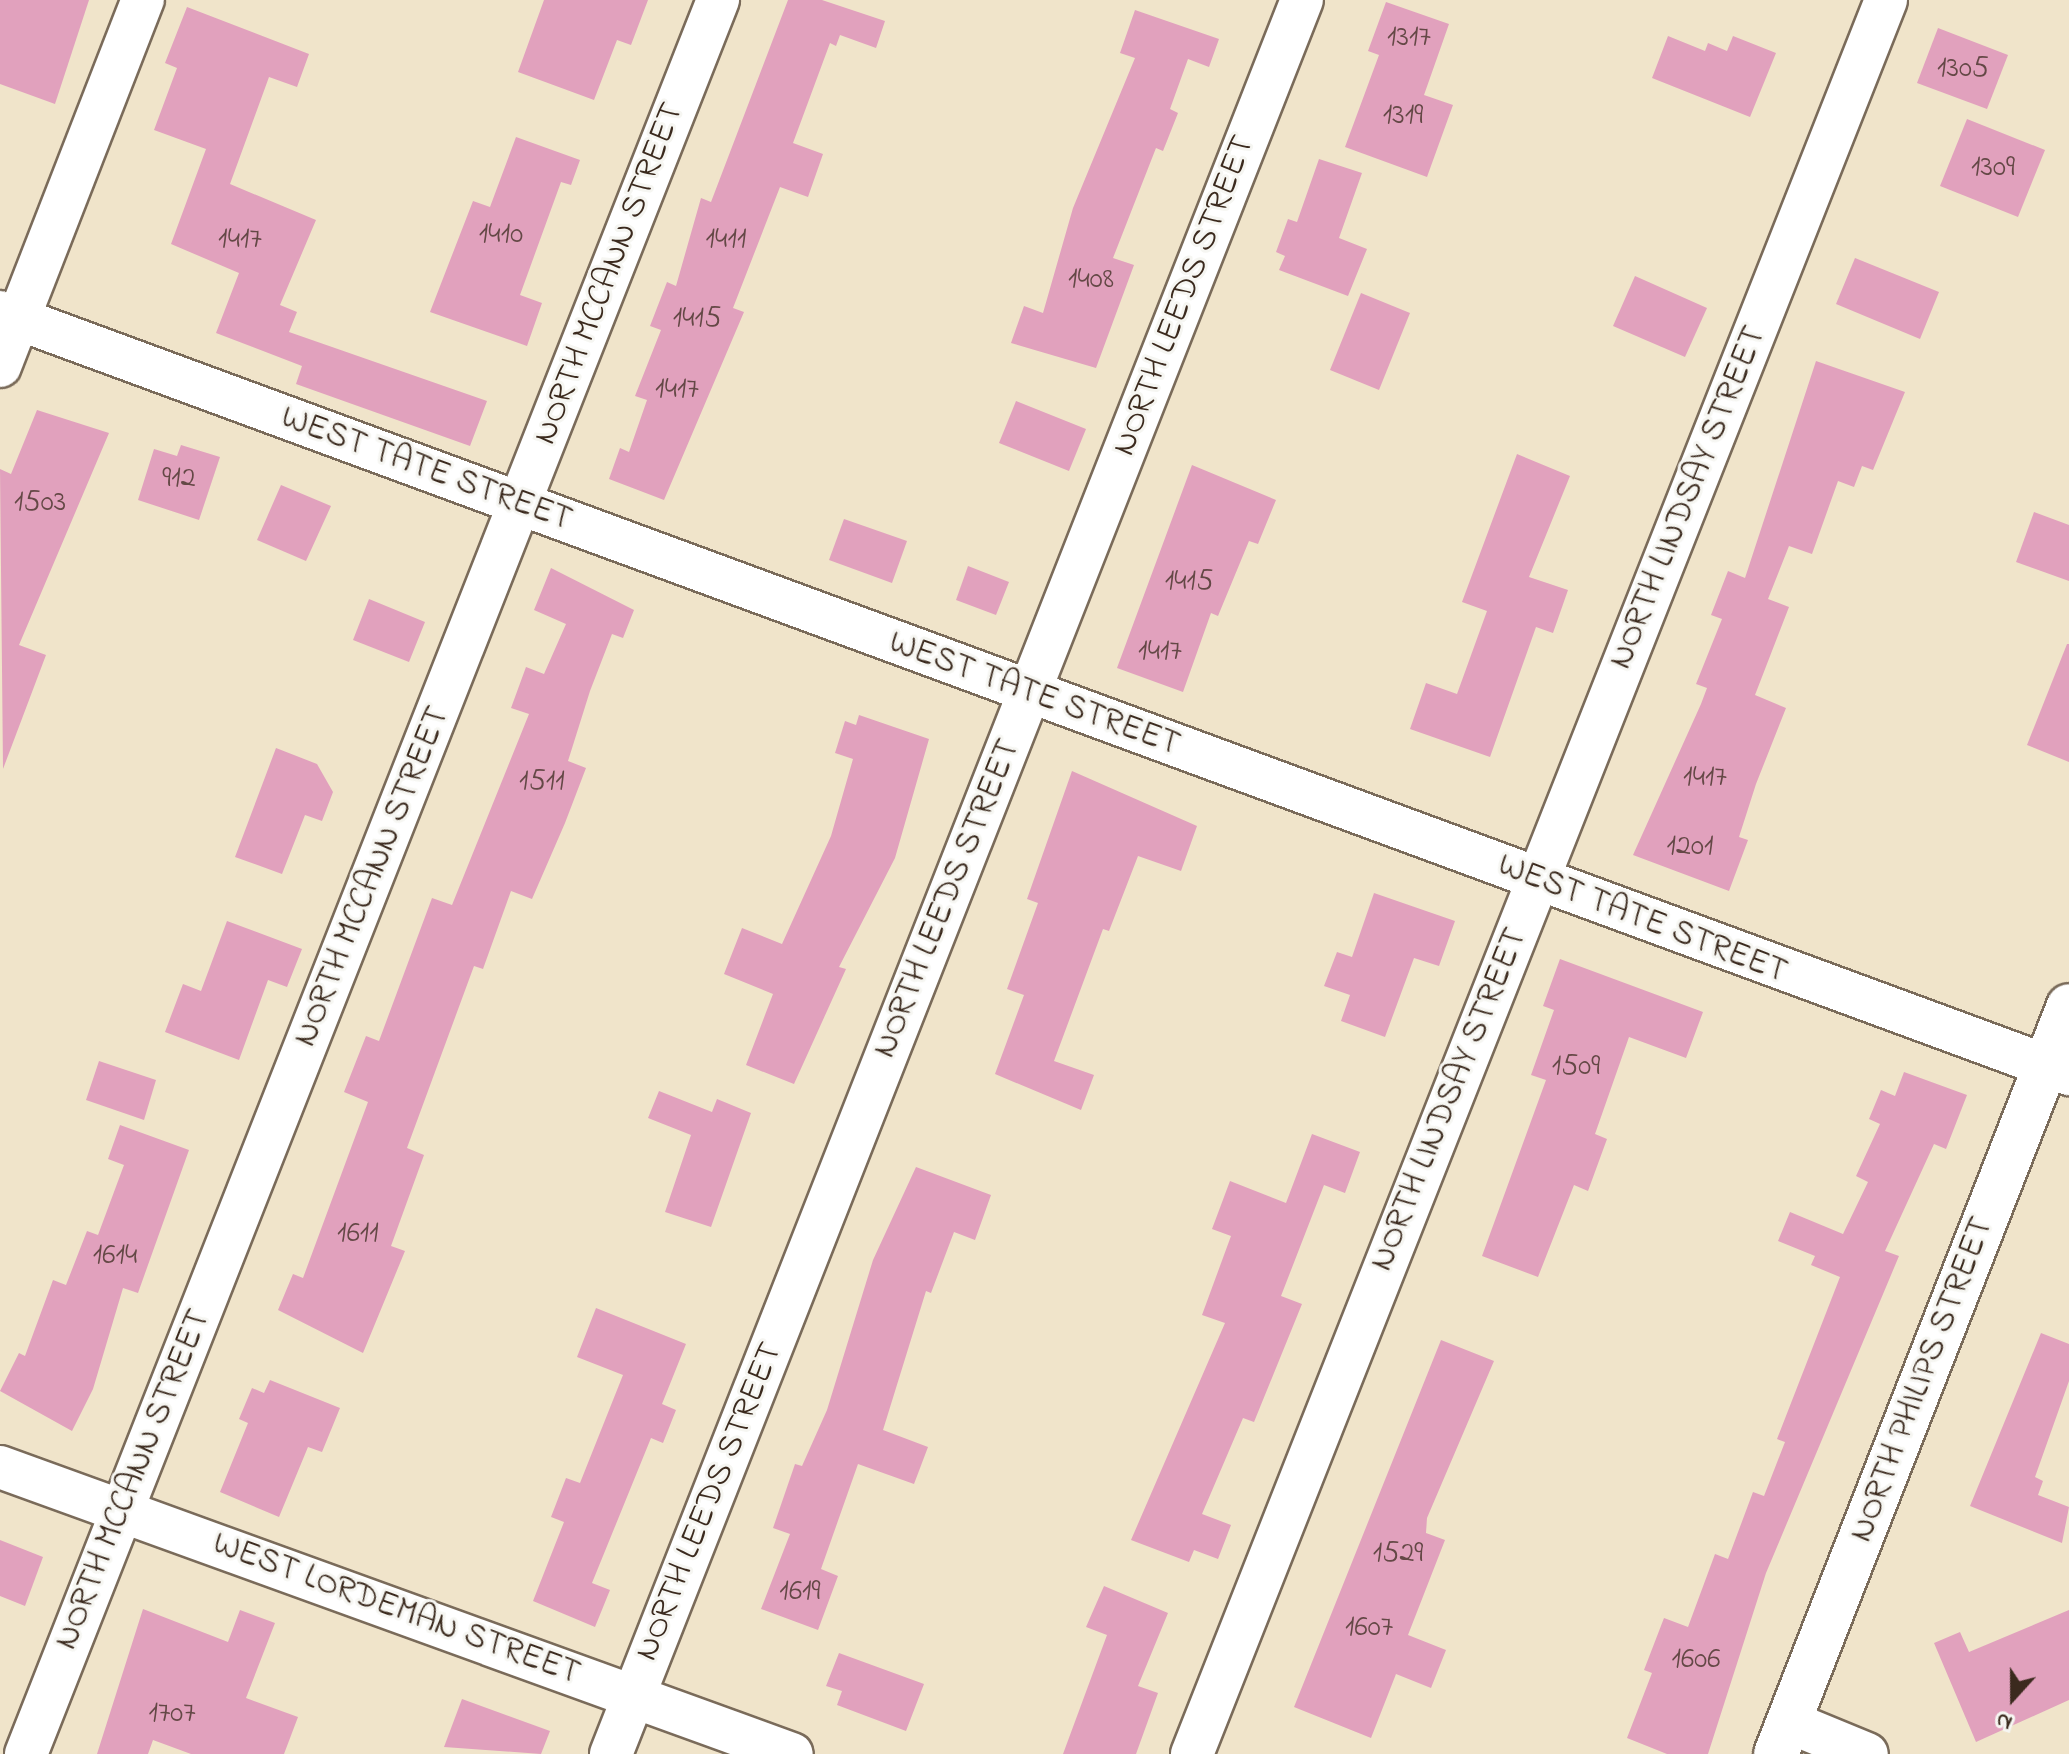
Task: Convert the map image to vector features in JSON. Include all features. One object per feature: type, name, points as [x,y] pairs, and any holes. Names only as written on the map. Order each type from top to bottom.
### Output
[{"type":"street","points":[[0,366],[9,315],[143,0]]},
{"type":"street","name":"NORTH MCCANN STREET","points":[[26,1754],[718,0]]},
{"type":"street","name":"NORTH LEEDS STREET","points":[[611,1754],[1302,0]]},
{"type":"street","name":"NORTH LINDSAY STREET","points":[[1192,1754],[1886,0]]},
{"type":"street","name":"WEST TATE STREET","points":[[9,315],[2057,1070]]},
{"type":"street","name":"NORTH PHILIPS STREET","points":[[1782,1738],[2057,1070],[2069,1006]]},
{"type":"street","name":"WEST LORDEMAN STREET","points":[[0,1467],[792,1754]]},
{"type":"street","points":[[1782,1738],[1867,1754]]},
{"type":"building","points":[[0,0],[89,0],[55,104],[0,84]]},
{"type":"building","points":[[544,0],[648,0],[631,45],[617,40],[594,100],[518,72]]},
{"type":"building","points":[[788,0],[822,0],[885,21],[876,48],[840,35],[836,46],[830,43],[793,143],[823,154],[808,197],[780,187],[733,308],[744,312],[664,500],[609,479],[620,448],[629,452],[647,400],[635,396],[661,330],[650,326],[667,282],[676,286],[701,198],[711,202]]},
{"type":"building","points":[[1386,2],[1449,24],[1424,95],[1453,105],[1427,177],[1345,147],[1379,55],[1368,51]]},
{"type":"building","points":[[187,7],[309,54],[297,87],[269,77],[230,184],[316,220],[280,305],[297,312],[289,332],[487,401],[470,446],[296,384],[302,366],[216,333],[239,273],[171,244],[206,149],[154,130],[177,68],[165,63]]},
{"type":"building","points":[[1135,10],[1219,39],[1209,67],[1188,59],[1170,109],[1178,113],[1163,151],[1156,148],[1113,258],[1134,265],[1096,368],[1011,343],[1024,306],[1043,313],[1073,208],[1135,58],[1120,53]]},
{"type":"building","points":[[1938,28],[2008,55],[1987,109],[1917,83]]},
{"type":"building","points":[[1668,36],[1705,51],[1708,43],[1727,51],[1733,36],[1776,53],[1750,117],[1652,78]]},
{"type":"building","points":[[1967,119],[2045,150],[2018,217],[1940,186]]},
{"type":"building","points":[[516,137],[580,160],[571,185],[561,182],[520,295],[542,303],[527,346],[430,312],[473,201],[490,207]]},
{"type":"building","points":[[1319,159],[1362,173],[1339,238],[1367,249],[1348,296],[1279,270],[1285,256],[1276,252],[1288,219],[1297,222]]},
{"type":"building","points":[[1855,258],[1939,292],[1920,339],[1836,304]]},
{"type":"building","points":[[1635,276],[1707,308],[1685,357],[1613,326]]},
{"type":"building","points":[[1361,293],[1410,313],[1379,390],[1330,370]]},
{"type":"building","points":[[1816,361],[1905,392],[1873,470],[1862,466],[1854,487],[1838,481],[1812,554],[1789,546],[1768,599],[1789,607],[1755,695],[1786,708],[1739,837],[1748,840],[1729,891],[1633,855],[1707,688],[1696,684],[1722,619],[1711,615],[1728,571],[1745,578]]},
{"type":"building","points":[[1016,401],[1086,429],[1069,471],[999,443]]},
{"type":"building","points":[[37,410],[109,433],[19,645],[46,655],[3,769],[0,469],[11,474]]},
{"type":"building","points":[[181,445],[220,457],[199,520],[138,500],[154,449],[177,456]]},
{"type":"building","points":[[1517,454],[1570,476],[1529,577],[1568,590],[1553,633],[1536,627],[1490,757],[1410,729],[1426,683],[1457,694],[1487,611],[1462,602]]},
{"type":"building","points":[[1192,465],[1276,500],[1258,544],[1249,541],[1218,616],[1211,613],[1183,692],[1117,668]]},
{"type":"building","points":[[281,485],[331,506],[306,561],[257,540]]},
{"type":"building","points":[[2034,512],[2069,525],[2069,581],[2016,562]]},
{"type":"building","points":[[844,519],[907,541],[892,583],[829,560]]},
{"type":"building","points":[[968,566],[1009,582],[996,615],[956,600]]},
{"type":"building","points":[[551,568],[634,610],[623,638],[612,634],[590,691],[568,761],[586,768],[565,823],[532,899],[511,891],[483,969],[474,966],[407,1148],[424,1155],[391,1246],[405,1251],[363,1353],[278,1310],[293,1274],[303,1278],[368,1102],[344,1092],[366,1036],[379,1041],[432,898],[452,905],[529,714],[511,708],[526,667],[544,674],[566,624],[534,610]]},
{"type":"building","points":[[369,599],[425,622],[409,662],[353,640]]},
{"type":"building","points":[[2069,644],[2069,762],[2027,745]]},
{"type":"building","points":[[859,715],[929,739],[895,858],[839,967],[846,969],[794,1084],[746,1065],[773,994],[724,974],[742,928],[782,944],[831,836],[853,759],[835,753],[845,721],[856,725]]},
{"type":"building","points":[[276,748],[317,764],[333,792],[322,821],[305,815],[282,874],[235,857]]},
{"type":"building","points":[[1072,771],[1197,826],[1181,871],[1138,856],[1109,931],[1103,929],[1054,1061],[1094,1075],[1081,1110],[995,1074],[1024,995],[1007,989],[1038,903],[1027,899]]},
{"type":"building","points":[[1374,893],[1455,921],[1439,966],[1414,958],[1385,1037],[1341,1021],[1350,995],[1324,986],[1337,952],[1352,957]]},
{"type":"building","points":[[227,921],[302,949],[287,987],[268,980],[239,1060],[165,1032],[183,984],[201,991]]},
{"type":"building","points":[[1560,959],[1703,1012],[1686,1058],[1629,1037],[1595,1134],[1607,1139],[1588,1191],[1574,1185],[1538,1277],[1482,1256],[1546,1080],[1531,1075],[1554,1010],[1543,1006]]},
{"type":"building","points":[[99,1061],[156,1080],[144,1120],[86,1100]]},
{"type":"building","points":[[1904,1072],[1967,1095],[1946,1149],[1934,1144],[1885,1251],[1899,1256],[1766,1573],[1708,1754],[1667,1754],[1627,1738],[1652,1673],[1644,1670],[1664,1618],[1688,1627],[1715,1554],[1728,1559],[1753,1492],[1764,1496],[1785,1442],[1777,1439],[1840,1277],[1811,1265],[1815,1256],[1778,1241],[1790,1212],[1843,1234],[1868,1182],[1856,1176],[1880,1124],[1869,1119],[1881,1090],[1895,1096]]},
{"type":"building","points":[[659,1091],[712,1112],[717,1099],[751,1113],[711,1227],[665,1212],[691,1135],[648,1118]]},
{"type":"building","points":[[120,1125],[189,1150],[138,1293],[123,1288],[93,1389],[72,1431],[0,1391],[19,1353],[25,1356],[53,1280],[66,1285],[87,1231],[98,1235],[124,1165],[108,1159]]},
{"type":"building","points":[[1312,1134],[1360,1152],[1345,1193],[1324,1185],[1281,1296],[1302,1304],[1254,1422],[1243,1418],[1202,1514],[1231,1525],[1218,1559],[1194,1550],[1189,1562],[1131,1540],[1225,1323],[1202,1315],[1231,1236],[1212,1229],[1230,1181],[1286,1203]]},
{"type":"building","points":[[916,1167],[991,1195],[975,1240],[954,1232],[931,1293],[926,1291],[883,1430],[928,1447],[914,1484],[858,1464],[821,1569],[838,1576],[818,1630],[761,1609],[790,1534],[773,1528],[795,1464],[802,1466],[827,1410],[873,1260]]},
{"type":"building","points":[[596,1308],[686,1344],[662,1404],[676,1410],[663,1443],[651,1438],[592,1583],[610,1590],[595,1627],[533,1601],[564,1522],[551,1517],[566,1478],[580,1483],[623,1375],[577,1357]]},
{"type":"building","points":[[2041,1333],[2069,1344],[2069,1381],[2035,1477],[2043,1481],[2038,1495],[2069,1507],[2062,1543],[1970,1506]]},
{"type":"building","points":[[1441,1340],[1494,1361],[1427,1518],[1426,1533],[1445,1540],[1408,1635],[1446,1650],[1431,1688],[1396,1674],[1371,1738],[1294,1707]]},
{"type":"building","points":[[270,1380],[340,1408],[322,1452],[308,1447],[279,1517],[220,1492],[248,1423],[239,1419],[252,1388],[264,1393]]},
{"type":"building","points":[[0,1540],[43,1557],[25,1606],[0,1596]]},
{"type":"building","points":[[1104,1586],[1168,1613],[1138,1686],[1158,1693],[1136,1754],[1063,1754],[1107,1635],[1086,1627]]},
{"type":"building","points":[[143,1609],[228,1642],[240,1610],[275,1623],[246,1698],[298,1717],[284,1754],[191,1754],[153,1740],[148,1754],[97,1754]]},
{"type":"building","points":[[2069,1610],[2069,1700],[1976,1742],[1934,1643],[1960,1632],[1969,1652]]},
{"type":"building","points":[[839,1653],[924,1684],[906,1731],[837,1705],[842,1691],[826,1686]]},
{"type":"building","points":[[462,1699],[550,1731],[541,1754],[444,1747]]}]
